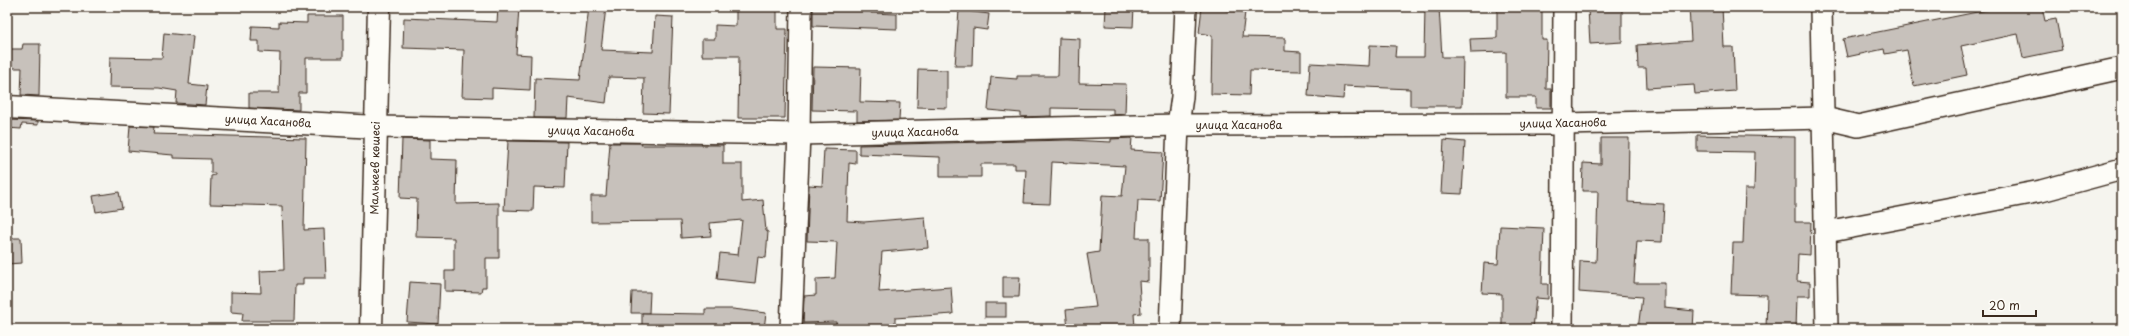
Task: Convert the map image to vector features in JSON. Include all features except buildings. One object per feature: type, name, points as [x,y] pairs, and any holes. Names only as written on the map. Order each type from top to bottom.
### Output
[{"type":"street","name":"Малькеев көшесі","points":[[371,329],[379,7]]},
{"type":"street","points":[[791,329],[799,134],[801,7]]},
{"type":"street","points":[[1170,329],[1178,125],[1182,97],[1186,7]]},
{"type":"street","points":[[1562,329],[1564,7]]},
{"type":"street","points":[[1821,7],[1827,329]]},
{"type":"street","name":"улица Хасанова","points":[[7,107],[376,127],[799,134],[1178,125],[1564,124],[1824,118],[1858,126],[2122,68]]},
{"type":"street","points":[[1826,232],[2041,191],[2122,169]]}]
